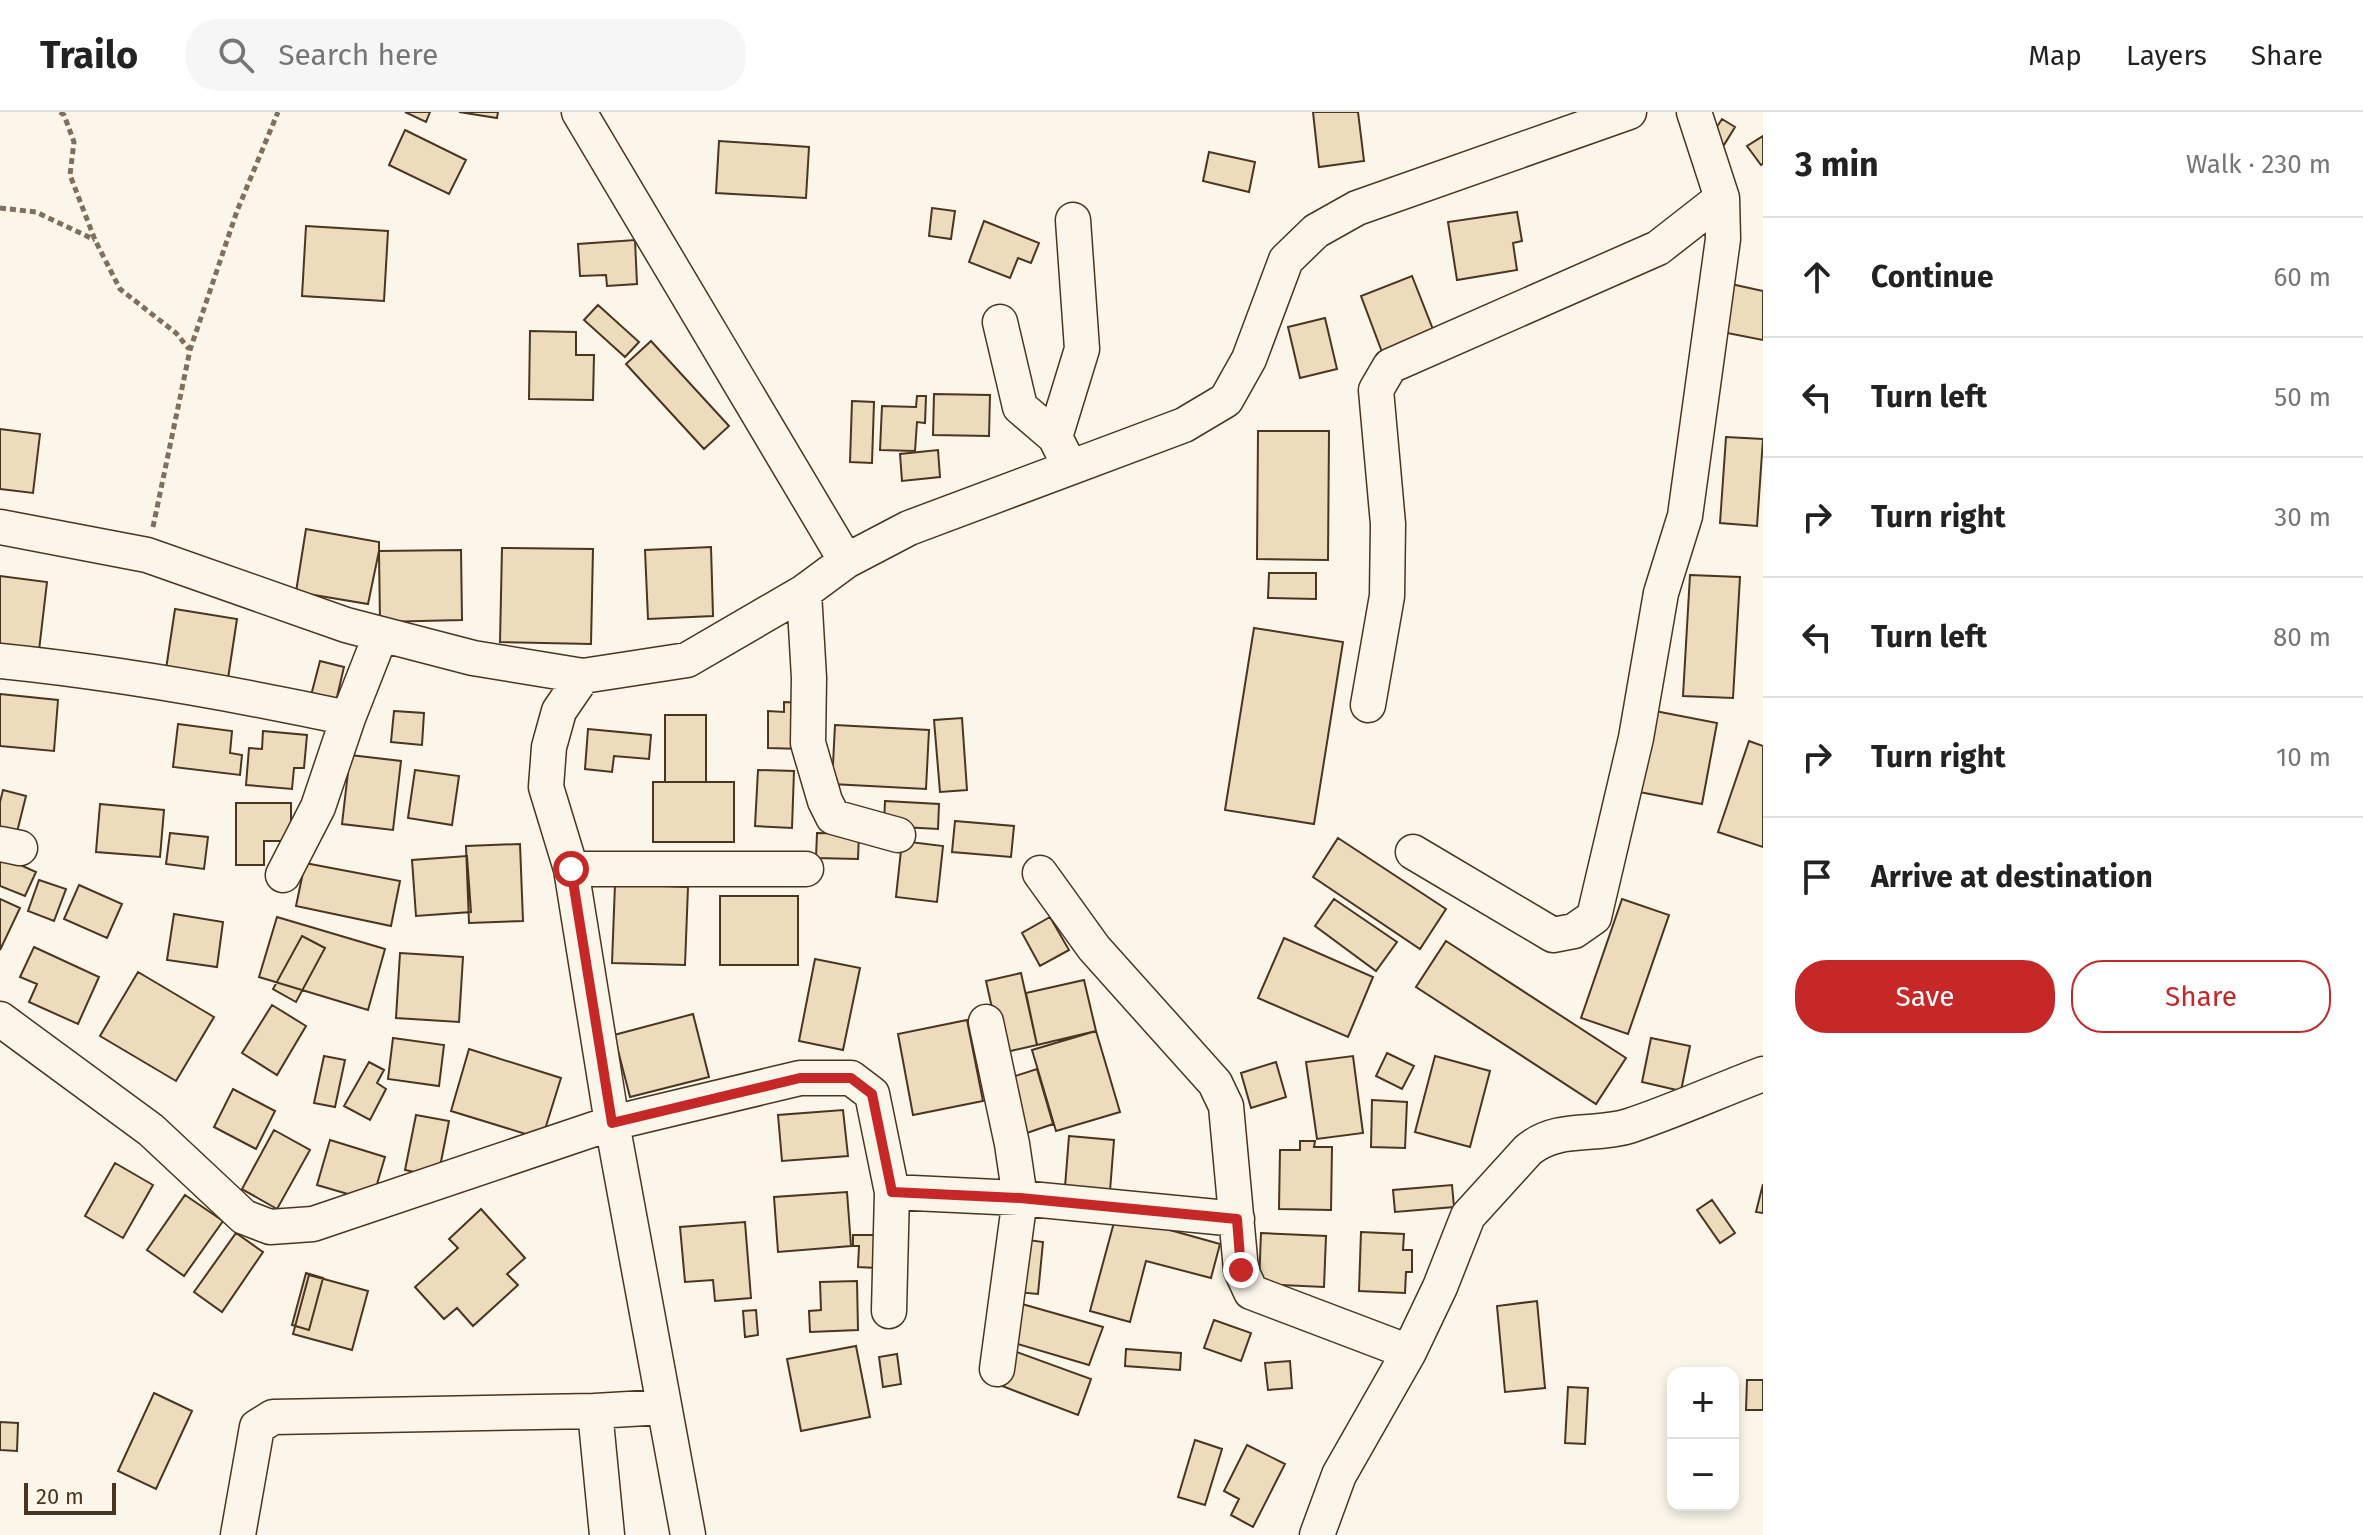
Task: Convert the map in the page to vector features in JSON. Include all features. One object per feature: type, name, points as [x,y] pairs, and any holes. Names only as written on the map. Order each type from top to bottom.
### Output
[{"type":"street","points":[[579,112],[846,561]]},
{"type":"street","points":[[0,527],[147,555],[346,625],[473,658],[583,676],[687,660],[804,592],[846,561],[1063,452],[1184,425],[1226,400],[1249,359],[1286,260],[1316,231],[1357,208],[1629,112]]},
{"type":"street","points":[[1413,852],[1553,935],[1574,931],[1594,917],[1636,738],[1661,593],[1685,516],[1723,239],[1722,198],[1694,112]]},
{"type":"street","points":[[1368,705],[1387,582],[1388,524],[1376,390],[1390,366],[1658,248],[1722,198]]},
{"type":"street","points":[[1063,452],[1082,349],[1073,220]]},
{"type":"street","points":[[1000,322],[1020,407],[1063,452]]},
{"type":"street","points":[[804,592],[809,678],[808,743],[825,801],[833,817],[898,835]]},
{"type":"street","points":[[283,875],[318,807],[381,634]]},
{"type":"street","points":[[0,661],[101,671],[348,718]]},
{"type":"street","points":[[583,676],[559,711],[549,747],[546,787],[571,869],[612,1123],[688,1535]]},
{"type":"street","points":[[571,869],[806,869]]},
{"type":"street","points":[[1040,873],[1094,948],[1215,1083],[1226,1106],[1241,1270],[1251,1292],[1409,1352]]},
{"type":"street","points":[[0,1019],[151,1130],[244,1217],[270,1227],[313,1224],[612,1123],[800,1078],[851,1078],[872,1094],[892,1192],[889,1311]]},
{"type":"street","points":[[986,1022],[1020,1198],[997,1369]]},
{"type":"street","points":[[1317,1535],[1339,1475],[1409,1352],[1440,1287],[1468,1216],[1537,1142],[1566,1133],[1626,1127],[1763,1074]]},
{"type":"street","points":[[892,1192],[1020,1198],[1237,1219]]},
{"type":"street","points":[[238,1535],[257,1427],[273,1417],[663,1407]]},
{"type":"street","points":[[595,1411],[607,1535]]},
{"type":"path","points":[[60,112],[74,142],[70,175],[95,240],[120,289],[176,333],[190,350]]},
{"type":"path","points":[[147,555],[190,350],[237,211],[278,112]]},
{"type":"path","points":[[0,208],[36,212],[95,240]]},
{"type":"building","points":[[405,112],[430,112],[426,122]]},
{"type":"building","points":[[459,112],[498,112],[497,118]]},
{"type":"building","points":[[1313,112],[1358,112],[1364,161],[1319,167]]},
{"type":"building","points":[[1722,119],[1735,127],[1724,145],[1711,136]]},
{"type":"building","points":[[405,130],[466,160],[449,194],[389,165]]},
{"type":"building","points":[[1763,136],[1763,164],[1761,165],[1747,146]]},
{"type":"building","points":[[719,141],[809,147],[806,198],[716,193]]},
{"type":"building","points":[[1209,152],[1255,162],[1249,192],[1203,181]]},
{"type":"building","points":[[932,208],[955,211],[951,239],[929,236]]},
{"type":"building","points":[[1517,212],[1522,241],[1513,243],[1517,270],[1457,280],[1448,222]]},
{"type":"building","points":[[984,221],[1039,243],[1031,263],[1018,258],[1010,278],[969,262]]},
{"type":"building","points":[[306,226],[388,231],[384,301],[302,296]]},
{"type":"building","points":[[635,240],[637,284],[607,286],[606,275],[580,276],[578,244]]},
{"type":"building","points":[[1412,276],[1434,332],[1382,352],[1361,296]]},
{"type":"building","points":[[1731,284],[1763,291],[1763,340],[1722,332]]},
{"type":"building","points":[[598,305],[639,342],[625,357],[584,320]]},
{"type":"building","points":[[1325,318],[1337,369],[1300,378],[1288,327]]},
{"type":"building","points":[[530,331],[576,332],[576,355],[594,355],[593,400],[529,399]]},
{"type":"building","points":[[651,341],[729,426],[704,449],[626,364]]},
{"type":"building","points":[[934,394],[990,395],[989,436],[933,435]]},
{"type":"building","points":[[917,396],[926,396],[925,423],[917,422],[915,451],[880,450],[882,406],[916,407]]},
{"type":"building","points":[[852,401],[874,402],[872,463],[850,462]]},
{"type":"building","points":[[0,429],[40,434],[33,493],[0,489]]},
{"type":"building","points":[[1258,431],[1329,431],[1328,560],[1257,559]]},
{"type":"building","points":[[1726,437],[1763,439],[1757,526],[1720,523]]},
{"type":"building","points":[[938,450],[940,477],[902,481],[900,454]]},
{"type":"building","points":[[306,529],[379,542],[368,604],[296,592]]},
{"type":"building","points":[[711,547],[713,616],[648,619],[645,550]]},
{"type":"building","points":[[502,548],[593,549],[591,644],[500,642]]},
{"type":"building","points":[[461,550],[462,620],[380,622],[379,551]]},
{"type":"building","points":[[1269,573],[1316,573],[1316,599],[1268,598]]},
{"type":"building","points":[[1690,575],[1740,577],[1733,698],[1683,696]]},
{"type":"building","points":[[0,576],[47,582],[38,659],[0,654]]},
{"type":"building","points":[[175,609],[237,619],[227,685],[165,676]]},
{"type":"building","points":[[1254,628],[1343,642],[1314,824],[1225,810]]},
{"type":"building","points":[[320,661],[344,667],[333,714],[308,707]]},
{"type":"building","points":[[0,694],[58,700],[54,751],[0,746]]},
{"type":"building","points":[[784,702],[804,703],[803,749],[768,748],[768,711],[784,712]]},
{"type":"building","points":[[1650,710],[1717,723],[1702,804],[1634,791]]},
{"type":"building","points":[[394,711],[424,713],[422,745],[391,742]]},
{"type":"building","points":[[665,715],[706,715],[706,782],[665,782]]},
{"type":"building","points":[[962,718],[967,790],[940,792],[934,720]]},
{"type":"building","points":[[178,724],[232,731],[230,753],[242,755],[240,775],[173,767]]},
{"type":"building","points":[[835,725],[929,730],[926,789],[832,784]]},
{"type":"building","points":[[588,729],[651,735],[649,759],[614,756],[612,772],[585,769]]},
{"type":"building","points":[[263,731],[307,735],[304,768],[294,768],[292,789],[246,785],[249,748],[262,749]]},
{"type":"building","points":[[1749,741],[1763,746],[1763,847],[1718,832]]},
{"type":"building","points":[[350,755],[401,761],[393,830],[342,824]]},
{"type":"building","points":[[415,770],[459,776],[452,825],[408,818]]},
{"type":"building","points":[[758,770],[794,771],[792,828],[755,826]]},
{"type":"building","points":[[653,782],[734,782],[734,842],[653,842]]},
{"type":"building","points":[[3,790],[26,796],[15,840],[0,836]]},
{"type":"building","points":[[885,801],[939,804],[938,829],[884,826]]},
{"type":"building","points":[[236,803],[291,803],[291,841],[264,841],[264,865],[236,865]]},
{"type":"building","points":[[100,804],[164,810],[160,857],[96,852]]},
{"type":"building","points":[[955,821],[1014,826],[1011,857],[952,852]]},
{"type":"building","points":[[170,833],[208,837],[204,869],[166,864]]},
{"type":"building","points":[[817,833],[859,834],[858,859],[816,858]]},
{"type":"building","points":[[1338,838],[1446,909],[1420,949],[1313,877]]},
{"type":"building","points":[[902,841],[943,846],[937,902],[896,897]]},
{"type":"building","points":[[520,844],[523,921],[469,923],[466,846]]},
{"type":"building","points":[[0,856],[36,872],[25,896],[0,886]]},
{"type":"building","points":[[467,856],[471,912],[416,916],[412,860]]},
{"type":"building","points":[[305,863],[400,881],[391,926],[296,906]]},
{"type":"building","points":[[39,880],[66,889],[54,921],[28,911]]},
{"type":"building","points":[[615,884],[688,887],[685,965],[612,963]]},
{"type":"building","points":[[79,885],[122,904],[107,938],[64,919]]},
{"type":"building","points":[[720,896],[798,896],[798,965],[720,965]]},
{"type":"building","points":[[0,899],[20,908],[0,950]]},
{"type":"building","points":[[1334,899],[1397,942],[1376,971],[1315,926]]},
{"type":"building","points":[[1622,899],[1669,915],[1628,1034],[1581,1018]]},
{"type":"building","points":[[174,914],[223,922],[217,967],[167,960]]},
{"type":"building","points":[[277,917],[385,949],[368,1010],[259,977]]},
{"type":"building","points":[[1050,917],[1069,950],[1040,966],[1022,933]]},
{"type":"building","points":[[302,936],[325,948],[296,1002],[273,989]]},
{"type":"building","points":[[1284,938],[1373,977],[1348,1037],[1258,998]]},
{"type":"building","points":[[1446,941],[1626,1058],[1596,1104],[1416,987]]},
{"type":"building","points":[[34,947],[99,977],[78,1024],[29,1002],[37,984],[20,977]]},
{"type":"building","points":[[400,953],[463,957],[459,1022],[396,1018]]},
{"type":"building","points":[[815,959],[860,968],[843,1050],[799,1041]]},
{"type":"building","points":[[138,972],[214,1017],[176,1081],[100,1036]]},
{"type":"building","points":[[1021,973],[1037,1045],[1002,1053],[986,981]]},
{"type":"building","points":[[1084,980],[1096,1031],[1037,1045],[1026,993]]},
{"type":"building","points":[[272,1005],[306,1026],[277,1075],[242,1053]]},
{"type":"building","points":[[693,1014],[709,1077],[630,1097],[614,1035]]},
{"type":"building","points":[[967,1020],[983,1101],[913,1115],[898,1034]]},
{"type":"building","points":[[1096,1031],[1120,1112],[1056,1131],[1032,1050]]},
{"type":"building","points":[[393,1038],[444,1045],[439,1086],[388,1079]]},
{"type":"building","points":[[1651,1038],[1690,1046],[1681,1091],[1642,1082]]},
{"type":"building","points":[[469,1049],[561,1078],[542,1139],[451,1111]]},
{"type":"building","points":[[1387,1053],[1414,1066],[1402,1089],[1376,1076]]},
{"type":"building","points":[[324,1056],[345,1060],[335,1107],[314,1103]]},
{"type":"building","points":[[1353,1056],[1363,1133],[1317,1139],[1306,1062]]},
{"type":"building","points":[[1435,1056],[1490,1071],[1470,1147],[1415,1132]]},
{"type":"building","points":[[369,1062],[384,1070],[377,1083],[386,1089],[370,1120],[344,1106]]},
{"type":"building","points":[[1276,1062],[1286,1097],[1251,1108],[1241,1073]]},
{"type":"building","points":[[1037,1069],[1053,1124],[1021,1135],[1003,1080]]},
{"type":"building","points":[[233,1089],[275,1111],[256,1149],[214,1127]]},
{"type":"building","points":[[1372,1100],[1407,1102],[1405,1148],[1371,1147]]},
{"type":"building","points":[[843,1110],[848,1156],[782,1161],[778,1115]]},
{"type":"building","points":[[416,1115],[449,1121],[438,1177],[405,1170]]},
{"type":"building","points":[[274,1130],[310,1150],[277,1209],[242,1189]]},
{"type":"building","points":[[1069,1136],[1114,1140],[1110,1191],[1065,1187]]},
{"type":"building","points":[[330,1140],[385,1157],[372,1201],[317,1185]]},
{"type":"building","points":[[1300,1141],[1315,1141],[1314,1147],[1332,1147],[1331,1210],[1279,1209],[1280,1150],[1300,1150]]},
{"type":"building","points":[[115,1163],[153,1185],[123,1238],[85,1216]]},
{"type":"building","points":[[1763,1184],[1763,1213],[1756,1212]]},
{"type":"building","points":[[1452,1185],[1454,1207],[1395,1212],[1393,1190]]},
{"type":"building","points":[[847,1192],[851,1246],[778,1252],[774,1197]]},
{"type":"building","points":[[185,1195],[223,1221],[184,1276],[147,1250]]},
{"type":"building","points":[[1712,1200],[1735,1233],[1720,1243],[1697,1210]]},
{"type":"building","points":[[481,1209],[525,1258],[507,1274],[518,1285],[473,1326],[457,1308],[444,1319],[415,1287],[458,1248],[449,1239]]},
{"type":"building","points":[[1116,1215],[1220,1244],[1211,1278],[1146,1261],[1130,1322],[1090,1311]]},
{"type":"building","points":[[745,1222],[751,1298],[715,1301],[713,1280],[685,1282],[680,1227]]},
{"type":"building","points":[[1361,1232],[1404,1234],[1403,1250],[1412,1250],[1412,1272],[1406,1272],[1405,1293],[1359,1291]]},
{"type":"building","points":[[236,1233],[263,1252],[222,1312],[194,1292]]},
{"type":"building","points":[[1261,1233],[1326,1236],[1324,1287],[1259,1284]]},
{"type":"building","points":[[853,1235],[877,1235],[876,1268],[858,1267],[859,1246],[853,1246]]},
{"type":"building","points":[[1021,1239],[1043,1242],[1038,1294],[1016,1292]]},
{"type":"building","points":[[306,1273],[323,1278],[309,1330],[292,1325]]},
{"type":"building","points":[[309,1275],[368,1291],[352,1350],[293,1334]]},
{"type":"building","points":[[857,1281],[858,1330],[810,1332],[809,1311],[821,1310],[820,1282]]},
{"type":"building","points":[[1537,1301],[1545,1388],[1505,1392],[1497,1306]]},
{"type":"building","points":[[1022,1304],[1103,1327],[1089,1365],[1011,1342]]},
{"type":"building","points":[[756,1310],[758,1335],[745,1337],[743,1311]]},
{"type":"building","points":[[1214,1320],[1251,1333],[1241,1361],[1204,1348]]},
{"type":"building","points":[[856,1346],[870,1417],[801,1431],[787,1359]]},
{"type":"building","points":[[1126,1349],[1181,1353],[1180,1370],[1125,1366]]},
{"type":"building","points":[[1014,1351],[1091,1379],[1078,1415],[1002,1386]]},
{"type":"building","points":[[897,1354],[901,1384],[883,1387],[879,1357]]},
{"type":"building","points":[[1290,1361],[1292,1388],[1268,1390],[1265,1363]]},
{"type":"building","points":[[1747,1380],[1763,1380],[1763,1410],[1746,1410]]},
{"type":"building","points":[[1568,1387],[1588,1388],[1585,1444],[1565,1443]]},
{"type":"building","points":[[154,1393],[192,1411],[156,1489],[118,1471]]},
{"type":"building","points":[[0,1422],[18,1423],[17,1451],[0,1450]]},
{"type":"building","points":[[1195,1440],[1222,1449],[1205,1505],[1178,1497]]},
{"type":"building","points":[[1247,1445],[1285,1464],[1253,1527],[1231,1515],[1239,1499],[1224,1491]]},
{"type":"route","points":[[571,869],[612,1123],[800,1078],[851,1078],[872,1094],[892,1192],[1020,1198],[1237,1219],[1241,1270]]}]
